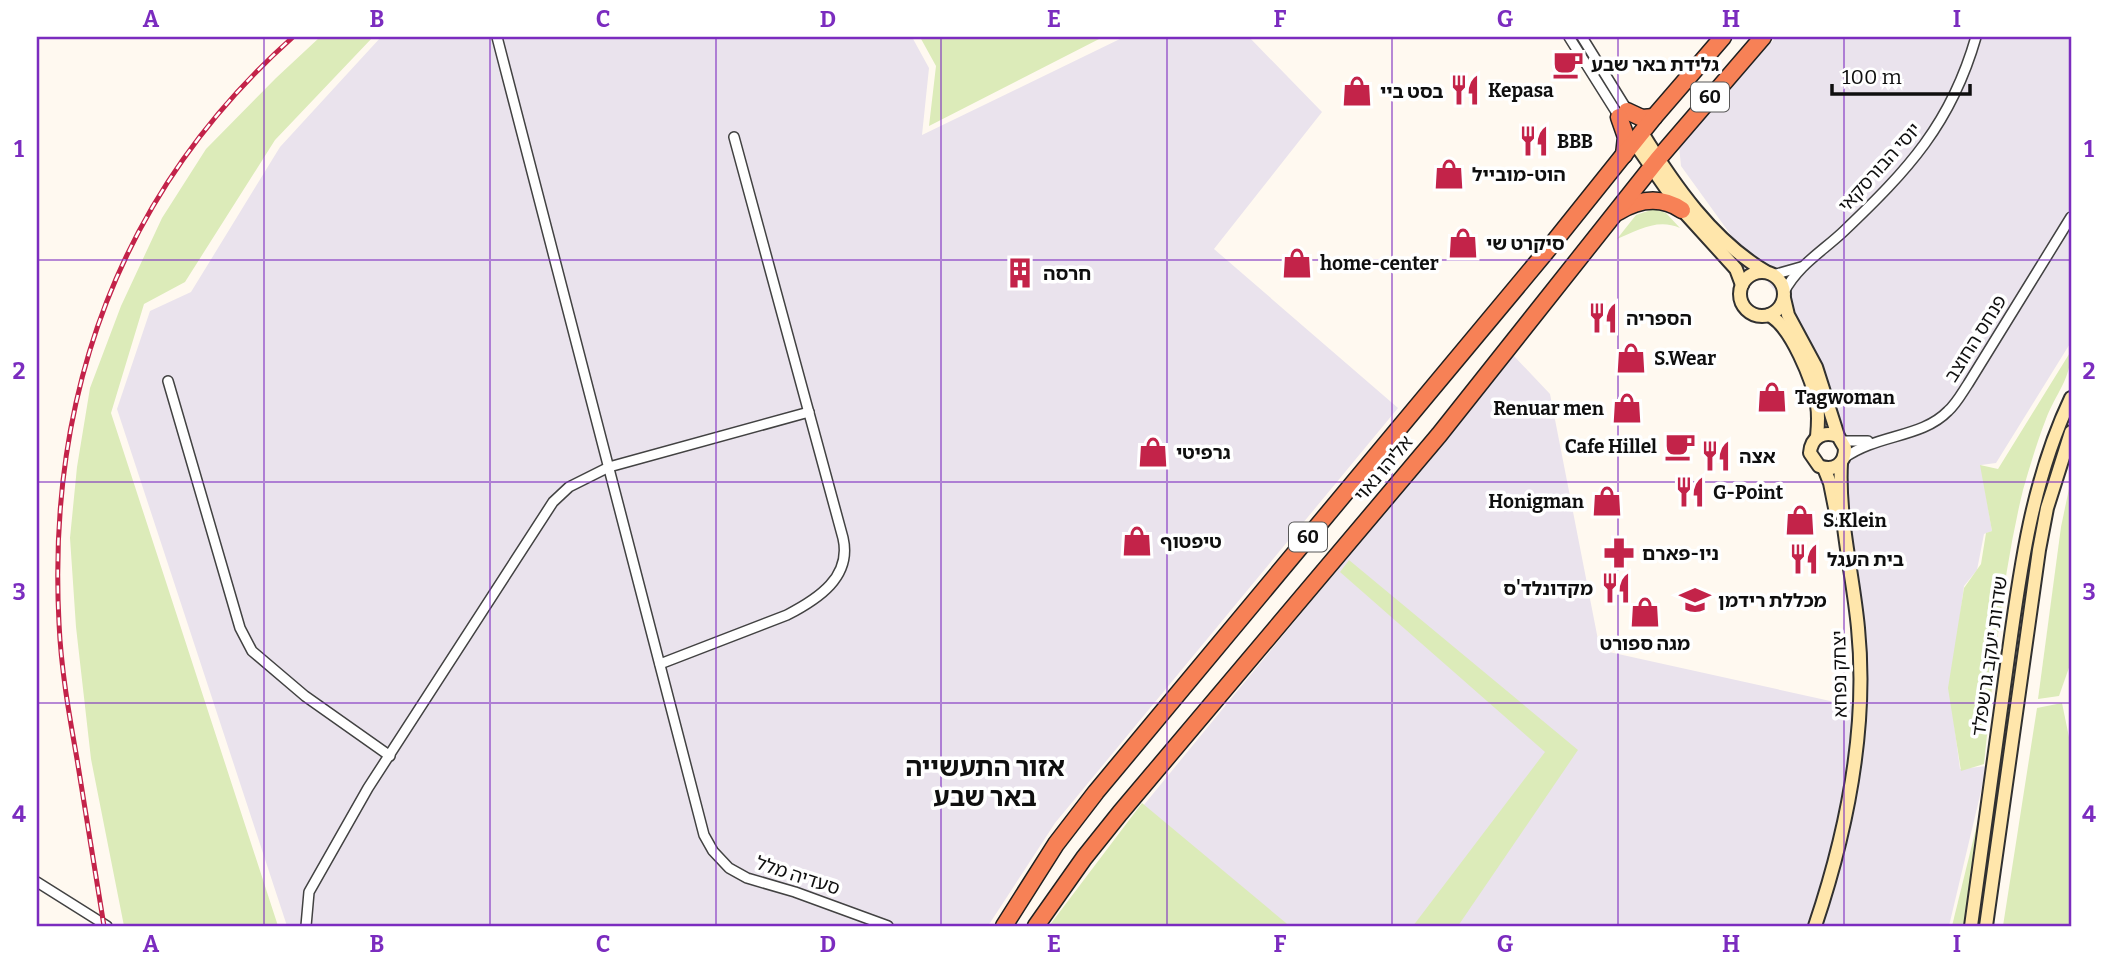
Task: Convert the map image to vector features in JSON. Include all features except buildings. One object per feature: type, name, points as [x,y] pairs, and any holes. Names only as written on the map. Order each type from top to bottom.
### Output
[{"type":"highway","name":"אליהו נאוי","points":[[1004,926],[1042,864],[1096,792],[1723,37]]},
{"type":"highway","name":"אליהו נאוי","points":[[1037,926],[1084,858],[1120,813],[1439,435],[1654,164],[1763,37]]},
{"type":"highway","points":[[1624,155],[1626,137],[1623,114],[1642,118],[1654,117]]},
{"type":"highway","points":[[1611,218],[1627,207],[1650,200],[1672,204],[1682,210]]},
{"type":"street","name":"סעדיה מלל","points":[[497,37],[704,835],[713,851],[729,868],[747,878],[795,892],[888,926]]},
{"type":"street","points":[[1569,37],[1623,114],[1682,210],[1740,276],[1740,296],[1745,308],[1756,315],[1769,315],[1778,309],[1784,295]]},
{"type":"street","points":[[1582,37],[1623,114]]},
{"type":"street","name":"יוסי הבורסקאי","points":[[1784,295],[1802,266],[1861,214],[1907,166],[1941,123],[1961,83],[1976,37]]},
{"type":"street","points":[[660,664],[805,606],[839,575],[846,549],[734,137]]},
{"type":"street","points":[[1654,164],[1712,228],[1747,260],[1770,273],[1782,285],[1788,315],[1816,367],[1846,451],[1842,461],[1830,469],[1815,463],[1810,453],[1812,443],[1817,437],[1827,433],[1840,439]]},
{"type":"street","name":"פנחס החוצב","points":[[1842,461],[1854,451],[1877,440],[1927,426],[1949,411],[2071,217]]},
{"type":"street","name":"יוסי הבורסקאי","points":[[1770,273],[1783,274],[1802,266]]},
{"type":"street","points":[[1742,285],[1752,274],[1770,273]]},
{"type":"street","points":[[1769,315],[1784,328],[1810,379],[1818,414],[1817,437]]},
{"type":"street","points":[[168,381],[240,628],[252,651],[304,696],[390,755]]},
{"type":"street","name":"שדרות יעקב גרשפלד","points":[[1971,926],[2024,548],[2043,468],[2071,398]]},
{"type":"street","points":[[306,926],[309,892],[368,788],[553,502],[569,487],[609,467],[809,412]]},
{"type":"street","name":"שדרות יעקב גרשפלד","points":[[1986,926],[2039,550],[2050,496],[2071,432]]},
{"type":"street","name":"פנחס החוצב","points":[[1840,439],[1877,440]]},
{"type":"street","name":"יצחק נפחא","points":[[1815,926],[1839,846],[1859,728],[1859,641],[1842,497],[1842,461]]},
{"type":"street","name":"יצחק נפחא","points":[[1824,468],[1833,498],[1850,630],[1855,760]]},
{"type":"street","points":[[37,881],[107,926]]},
{"type":"shaded area","points":[[381,37],[912,37],[929,68],[922,135],[1124,37],[1249,37],[1322,112],[1214,249],[1398,408],[1055,823],[988,926],[287,926],[117,409],[150,311],[191,292],[280,147]]},
{"type":"shaded area","points":[[1776,37],[2071,37],[2071,342],[1996,463],[1981,465],[1992,531],[1984,534],[1977,570],[1964,586],[1950,692],[1960,769],[1987,766],[1949,926],[1057,926],[1111,845],[1513,355],[1550,394],[1600,650],[1862,708],[1853,557],[1838,422],[1793,313],[1741,249],[1681,166],[1679,146]]},
{"type":"green space","points":[[320,37],[373,37],[275,140],[185,282],[144,304],[111,413],[278,926],[124,926],[91,759],[76,627],[70,538],[77,467],[90,388],[121,306],[162,218],[206,149]]},
{"type":"green space","points":[[920,37],[1103,37],[929,126],[936,66]]},
{"type":"green space","points":[[1654,209],[1666,213],[1680,228],[1656,225],[1617,239],[1636,215]]},
{"type":"green space","points":[[2071,351],[2066,378],[2046,419],[2015,524],[1999,626],[1984,764],[1961,771],[1948,688],[1964,588],[1981,564],[1986,533],[1992,531],[1980,465],[1998,469]]},
{"type":"green space","points":[[2071,479],[2071,662],[2059,696],[2038,699],[2061,527]]},
{"type":"green space","points":[[1349,560],[1578,750],[1458,926],[1413,926],[1545,752],[1340,572]]},
{"type":"green space","points":[[2062,703],[2071,747],[2071,926],[2003,926],[2037,708]]},
{"type":"green space","points":[[1983,800],[1964,926],[1952,926]]},
{"type":"green space","points":[[1142,803],[1286,923],[1289,926],[1049,926]]},
{"type":"railway","points":[[104,926],[66,691],[59,623],[59,538],[66,456],[82,378],[107,302],[140,230],[182,161],[233,97],[293,37]]},
{"type":"place","name":"גלידת באר שבע","points":[[1568,64]]},
{"type":"place","name":"Kepasa","points":[[1465,90]]},
{"type":"place","name":"בסט ביי","points":[[1357,91]]},
{"type":"place","name":"BBB","points":[[1534,141]]},
{"type":"place","name":"הוט-מובייל","points":[[1449,174]]},
{"type":"place","name":"סיקרט שי","points":[[1463,243]]},
{"type":"place","name":"home-center","points":[[1297,263]]},
{"type":"place","name":"חרסה","points":[[1020,273]]},
{"type":"place","name":"הספריה","points":[[1603,318]]},
{"type":"place","name":"S.Wear","points":[[1631,358]]},
{"type":"place","name":"Tagwoman","points":[[1772,397]]},
{"type":"place","name":"Renuar men","points":[[1627,408]]},
{"type":"place","name":"Cafe Hillel","points":[[1680,446]]},
{"type":"place","name":"גרפיטי","points":[[1153,452]]},
{"type":"place","name":"אצה","points":[[1716,456]]},
{"type":"place","name":"G-Point","points":[[1690,492]]},
{"type":"place","name":"Honigman","points":[[1607,501]]},
{"type":"place","name":"S.Klein","points":[[1800,520]]},
{"type":"place","name":"טיפטוף","points":[[1137,541]]},
{"type":"place","name":"ניו-פארם","points":[[1619,553]]},
{"type":"place","name":"בית העגל","points":[[1804,559]]},
{"type":"place","name":"מקדונלד'ס","points":[[1616,588]]},
{"type":"place","name":"מכללת רידמן","points":[[1695,600]]},
{"type":"place","name":"מגה ספורט","points":[[1645,612]]},
{"type":"district","name":"אזור התעשייה באר שבע","points":[[985,782]]}]
